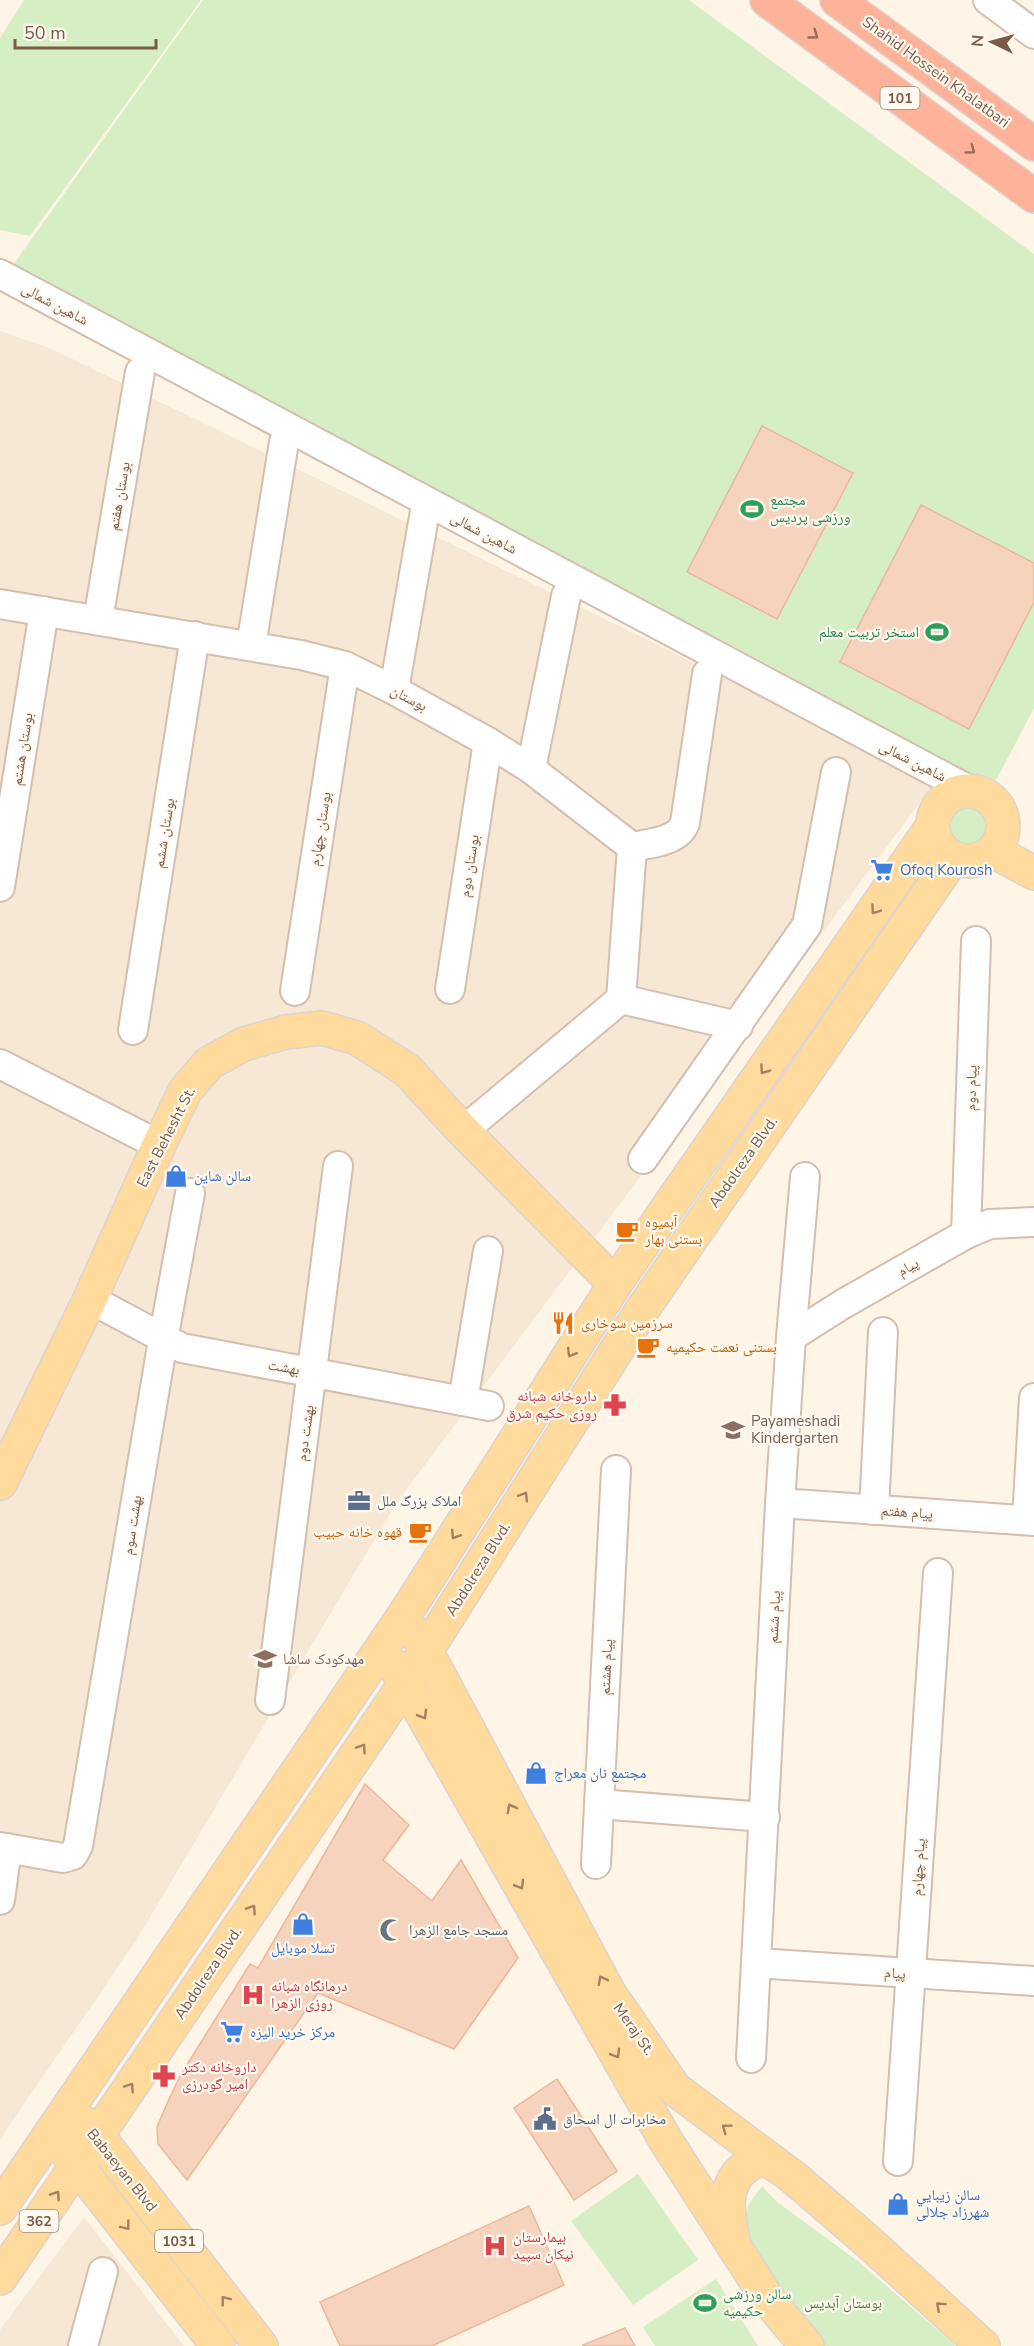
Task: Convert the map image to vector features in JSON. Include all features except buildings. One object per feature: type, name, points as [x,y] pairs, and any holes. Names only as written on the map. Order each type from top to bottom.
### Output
[{"type":"highway","name":"101","points":[[767,0],[1034,196]]},
{"type":"highway","name":"Shahid Hossein Khalatbari","points":[[837,0],[1034,144]]},
{"type":"main road","points":[[969,790],[980,792],[991,798],[998,807],[1003,826],[997,843],[984,857],[974,861],[963,861],[953,858],[938,846],[932,827],[933,815],[938,805],[947,797],[957,791],[969,790]]},
{"type":"main road","name":"362","points":[[0,2208],[405,1614],[615,1284],[932,827]]},
{"type":"main road","points":[[997,843],[1034,852]]},
{"type":"main road","points":[[997,843],[1034,873]]},
{"type":"main road","name":"Abdolreza Blvd.","points":[[0,2278],[405,1684],[642,1310],[953,858]]},
{"type":"main road","name":"East Behesht St.","points":[[0,1483],[90,1299],[185,1091],[209,1063],[244,1044],[286,1032],[322,1028],[357,1038],[406,1070],[463,1131],[615,1284]]},
{"type":"main road","name":"Meraj St.","points":[[405,1614],[427,1650],[615,2003],[675,2089],[793,2177],[983,2346]]},
{"type":"main road","name":"Meraj St.","points":[[383,1646],[666,2141],[770,2302],[807,2346]]},
{"type":"main road","name":"Babaeyan Blvd","points":[[60,2122],[97,2135],[261,2346]]},
{"type":"main road","name":"Babaeyan Blvd","points":[[60,2122],[77,2164],[218,2346]]},
{"type":"main road","points":[[734,2246],[727,2207],[732,2183],[746,2166],[765,2158],[793,2177]]},
{"type":"main road","points":[[103,2196],[127,2174]]},
{"type":"street","points":[[988,0],[1034,34]]},
{"type":"street","name":"شاهین شمالی","points":[[0,274],[969,790]]},
{"type":"street","name":"بوستان هفتم","points":[[98,620],[140,372]]},
{"type":"street","points":[[251,646],[284,442]]},
{"type":"street","points":[[394,690],[425,511]]},
{"type":"street","points":[[531,769],[566,596]]},
{"type":"street","name":"بوستان","points":[[0,604],[251,646],[345,666],[394,690],[488,742],[531,769],[632,847]]},
{"type":"street","name":"بوستان هشتم","points":[[0,887],[44,611]]},
{"type":"street","name":"بوستان ششم","points":[[134,1030],[195,636]]},
{"type":"street","name":"بوستان چهارم","points":[[295,991],[345,666]]},
{"type":"street","points":[[463,1131],[621,999],[632,847],[675,837],[686,823],[707,674]]},
{"type":"street","name":"بوستان دوم","points":[[450,989],[488,742]]},
{"type":"street","points":[[644,1159],[807,925],[836,772]]},
{"type":"street","name":"پیام دوم","points":[[966,1234],[976,941]]},
{"type":"street","points":[[621,999],[738,1026]]},
{"type":"street","points":[[0,1064],[159,1145]]},
{"type":"street","name":"بهشت دوم","points":[[270,1700],[338,1166]]},
{"type":"street","name":"پیام ششم","points":[[751,2058],[780,1503],[805,1178]]},
{"type":"street","name":"بهشت سوم","points":[[4,1847],[63,1858],[73,1855],[78,1846],[190,1193]]},
{"type":"street","name":"پیام","points":[[791,1337],[843,1304],[966,1234],[990,1224],[1034,1222]]},
{"type":"street","name":"بهشت","points":[[90,1299],[163,1340],[182,1348],[476,1403],[488,1251]]},
{"type":"street","points":[[615,1284],[642,1310]]},
{"type":"street","points":[[874,1510],[883,1332]]},
{"type":"street","points":[[1030,1521],[1034,1398]]},
{"type":"street","name":"پیام هشتم","points":[[596,1864],[616,1470]]},
{"type":"street","name":"پیام هفتم","points":[[780,1503],[1030,1521]]},
{"type":"street","name":"پیام چهارم","points":[[898,2161],[938,1573]]},
{"type":"street","points":[[599,1804],[765,1817]]},
{"type":"street","points":[[0,1900],[4,1847]]},
{"type":"street","name":"پیام","points":[[756,1963],[1034,1981]]},
{"type":"street","points":[[83,2346],[102,2272]]},
{"type":"shaded area","points":[[0,331],[50,348],[936,781],[395,1505],[136,1941],[0,2139]]},
{"type":"shaded area","points":[[84,2217],[184,2346],[0,2346],[0,2330]]},
{"type":"green space","points":[[24,0],[201,0],[30,236],[0,230],[0,38]]},
{"type":"green space","name":"مجتمع ورزشی پردیس","points":[[203,0],[689,0],[1034,254],[1034,708],[991,790],[765,663],[176,354],[13,265]]},
{"type":"green space","points":[[963,801],[973,801],[985,808],[992,820],[992,830],[985,842],[973,849],[963,849],[948,838],[944,830],[944,820],[955,805]]},
{"type":"green space","points":[[638,2174],[698,2260],[633,2305],[571,2221]]},
{"type":"green space","name":"بوستان آبدیس","points":[[762,2186],[777,2202],[859,2262],[956,2346],[825,2346],[775,2285],[753,2249],[747,2233],[745,2218],[749,2205]]},
{"type":"green space","name":"سالن ورزشی حکیمیه","points":[[716,2279],[758,2346],[655,2346],[643,2327]]},
{"type":"place","name":"مجتمع ورزشی پردیس","points":[[752,509]]},
{"type":"place","name":"استخر تربیت معلم","points":[[937,632]]},
{"type":"place","name":"Ofoq Kourosh","points":[[882,870]]},
{"type":"place","name":"سالن شاین","points":[[176,1176]]},
{"type":"place","name":"آبمیوه بستنی بهار","points":[[627,1231]]},
{"type":"place","name":"سرزمین سوخاری","points":[[563,1323]]},
{"type":"place","name":"بستنی نعمت حکیمیه","points":[[648,1347]]},
{"type":"place","name":"داروخانه شبانه روزی حکیم شرق","points":[[615,1405]]},
{"type":"place","name":"Payameshadi Kindergarten","points":[[733,1430]]},
{"type":"place","name":"املاک بزرگ ملل","points":[[359,1501]]},
{"type":"place","name":"قهوه خانه حبیب","points":[[420,1532]]},
{"type":"place","name":"مهدکودک ساشا","points":[[265,1659]]},
{"type":"place","name":"مجتمع نان معراج","points":[[536,1773]]},
{"type":"place","name":"تسلا موبایل","points":[[303,1924]]},
{"type":"place","name":"مسجد جامع الزهرا","points":[[391,1930]]},
{"type":"place","name":"درمانگاه شبانه روزی الزهرا","points":[[253,1995]]},
{"type":"place","name":"مرکز خرید الیزه","points":[[232,2032]]},
{"type":"place","name":"داروخانه دکتر امیر گودرزی","points":[[164,2076]]},
{"type":"place","name":"مخابرات ال اسحاق","points":[[545,2119]]},
{"type":"place","name":"سالن زيبايي شهرزاد جلالى","points":[[898,2204]]},
{"type":"place","name":"بیمارستان نیکان سپید","points":[[495,2246]]},
{"type":"place","name":"سالن ورزشی حکیمیه","points":[[705,2303]]}]
